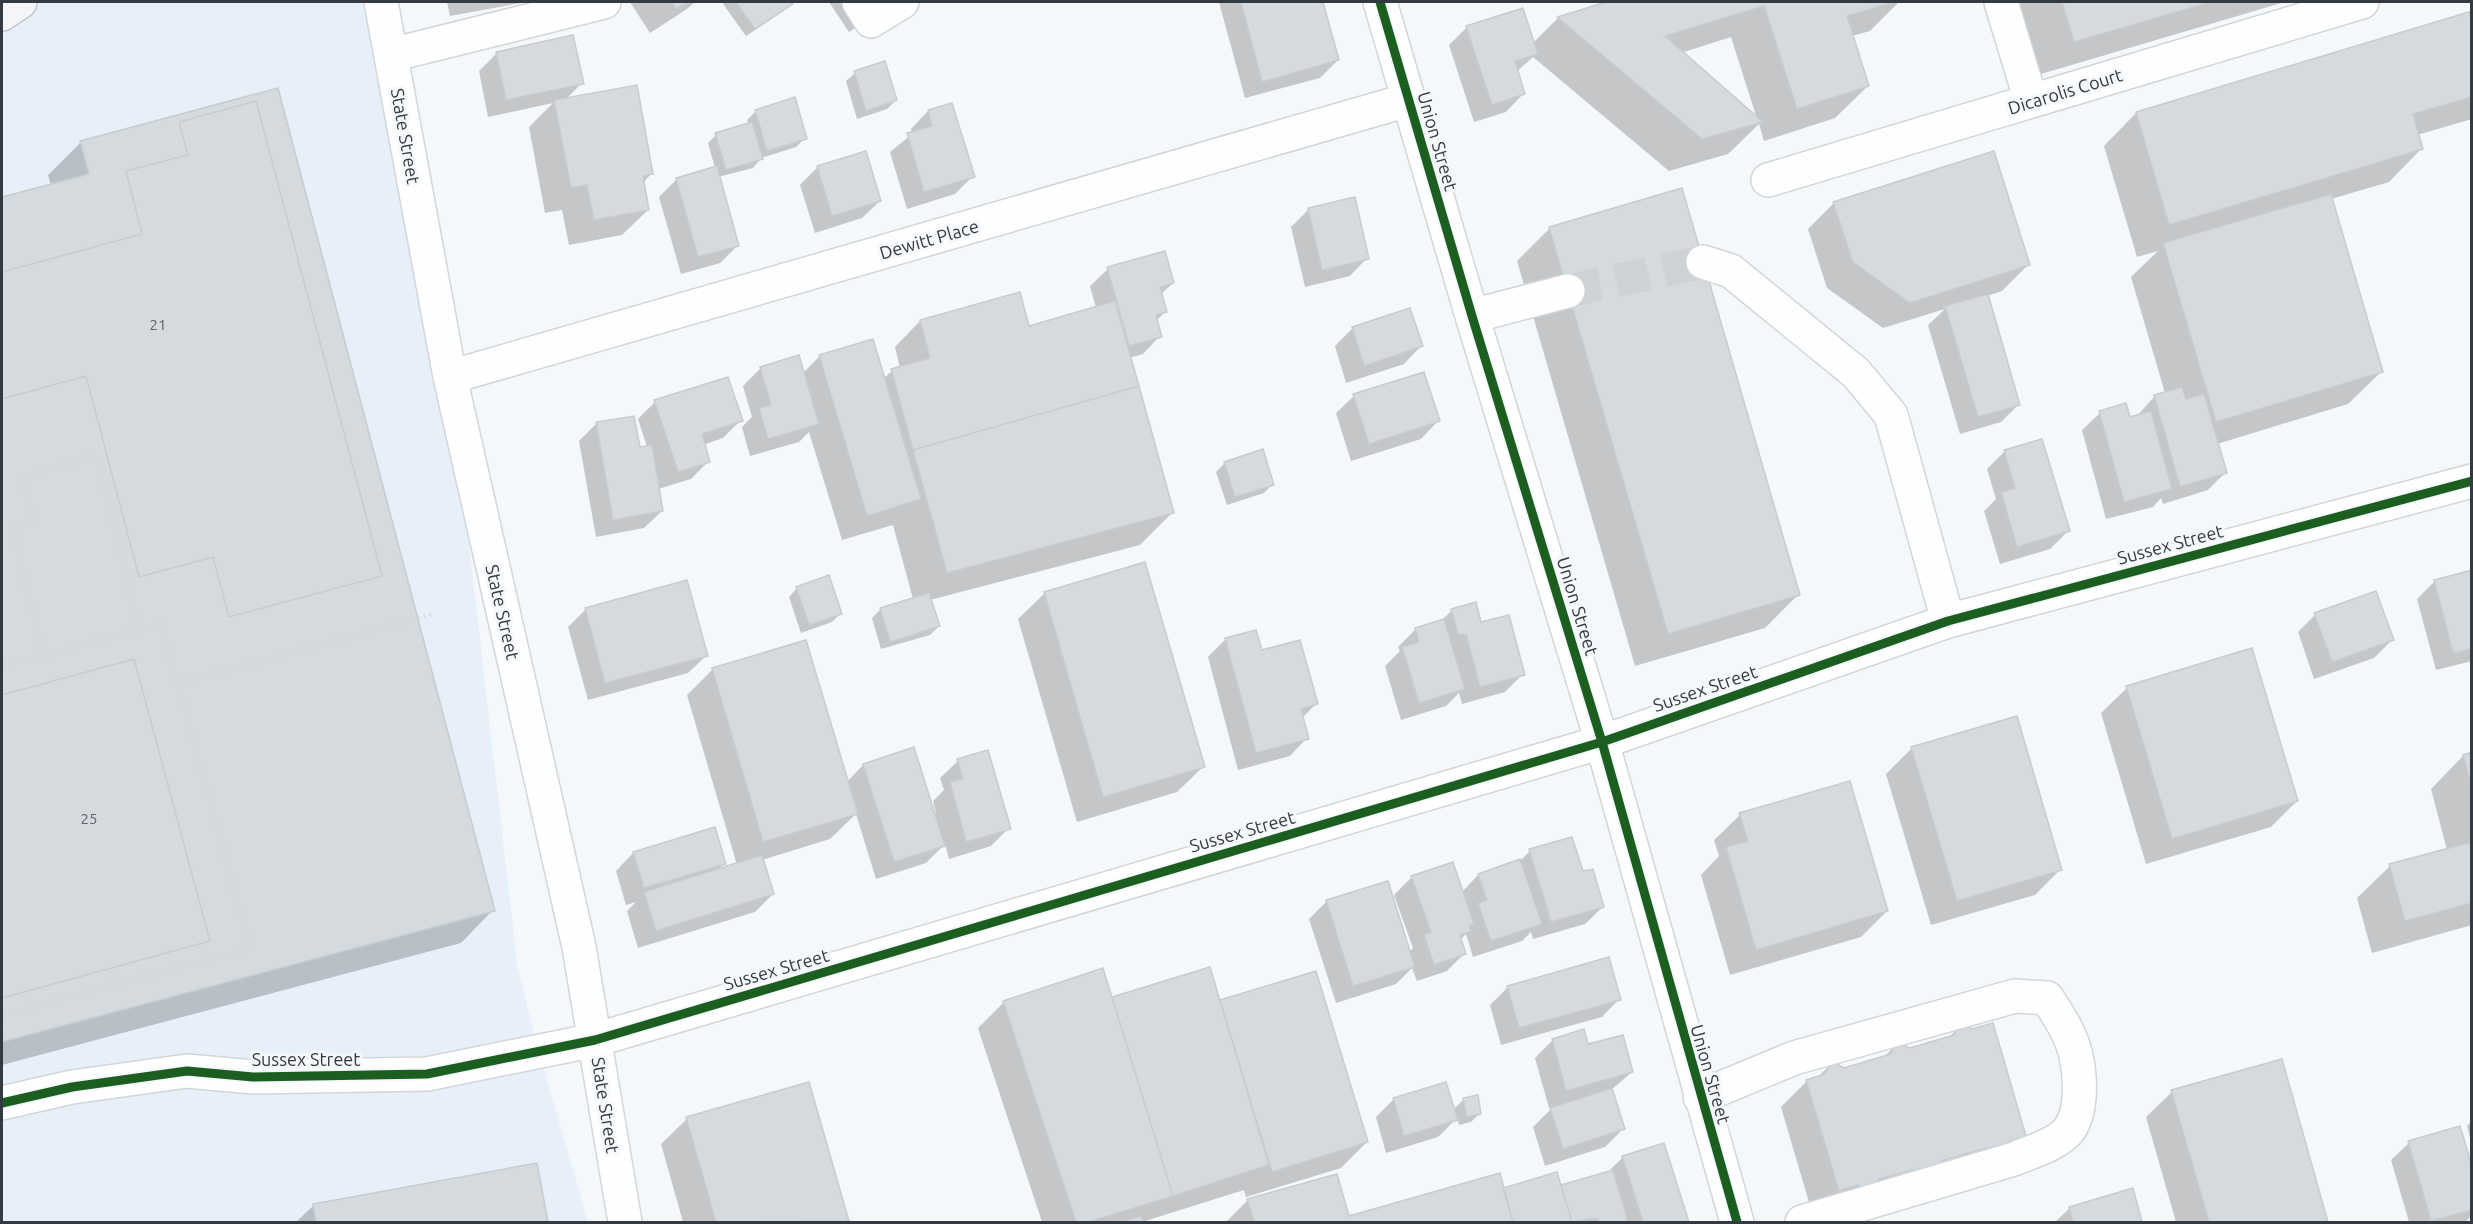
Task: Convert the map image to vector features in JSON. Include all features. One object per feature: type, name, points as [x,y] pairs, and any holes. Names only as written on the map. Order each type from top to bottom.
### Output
[{"type":"main road","points":[[2,14],[20,2]]},
{"type":"street","name":"State Street","points":[[381,2],[450,377],[579,947],[625,1222]]},
{"type":"street","points":[[391,55],[604,2]]},
{"type":"street","points":[[859,2],[871,21],[902,2]]},
{"type":"street","name":"Union Street","points":[[1380,2],[1472,316],[1602,742],[1737,1222]]},
{"type":"street","points":[[2001,2],[2031,101]]},
{"type":"street","name":"Dicarolis Court","points":[[1768,180],[2362,2]]},
{"type":"street","name":"Dewitt Place","points":[[450,377],[1408,100]]},
{"type":"street","points":[[1703,262],[1731,271],[1856,372],[1891,415],[1948,621]]},
{"type":"street","points":[[1472,316],[1568,291]]},
{"type":"street","name":"Sussex Street","points":[[2,1103],[72,1087],[187,1071],[253,1077],[427,1074],[595,1040],[1602,742],[1948,621],[2472,481]]},
{"type":"street","points":[[1700,1097],[1805,1055],[2015,996],[2047,998],[2062,1020],[2076,1056],[2079,1109],[2065,1134],[2045,1146],[2014,1159],[1802,1222]]},
{"type":"path","points":[[43,656],[11,530],[34,522],[22,477],[96,455],[138,630]]},
{"type":"path","points":[[178,684],[433,614]]},
{"type":"path","points":[[2,667],[159,624],[178,684],[250,949],[2,1015]]},
{"type":"shaded area","points":[[20,2],[381,2],[450,377],[517,963],[535,1038],[588,1222],[2,1222],[2,14]]},
{"type":"building","points":[[672,2],[688,2],[676,9]]},
{"type":"building","points":[[736,2],[791,2],[793,4],[755,29]]},
{"type":"building","points":[[1241,2],[1323,2],[1339,60],[1262,82]]},
{"type":"building","points":[[1606,2],[1894,2],[1847,16],[1869,86],[1797,109],[1764,6],[1665,36],[1763,122],[1702,139],[1557,17]]},
{"type":"building","points":[[2062,2],[2211,2],[2074,42]]},
{"type":"building","points":[[1523,8],[1538,54],[1515,61],[1525,94],[1492,105],[1466,26]]},
{"type":"building","points":[[2472,11],[2472,97],[2413,114],[2423,149],[2169,225],[2136,112]]},
{"type":"building","points":[[573,35],[584,84],[506,100],[496,52]]},
{"type":"building","points":[[885,61],[897,100],[866,111],[854,71]]},
{"type":"building","points":[[637,85],[653,174],[643,176],[649,210],[594,220],[587,185],[571,188],[554,100]]},
{"type":"building","points":[[278,88],[495,911],[2,1042],[2,197],[89,174],[80,141]]},
{"type":"building","points":[[795,97],[807,139],[767,151],[755,110]]},
{"type":"building","points":[[256,101],[382,576],[229,617],[213,557],[139,577],[86,376],[2,399],[2,272],[142,234],[126,171],[188,155],[179,122]]},
{"type":"building","points":[[952,103],[975,177],[924,192],[907,133],[932,126],[928,110]]},
{"type":"building","points":[[752,122],[763,159],[726,170],[715,133]]},
{"type":"building","points":[[866,151],[881,201],[832,216],[817,166]]},
{"type":"building","points":[[1994,151],[2030,265],[1910,303],[1853,262],[1833,202]]},
{"type":"building","points":[[717,166],[739,246],[698,257],[676,178]]},
{"type":"building","points":[[1682,188],[1800,595],[1668,634],[1549,227]]},
{"type":"building","points":[[2331,194],[2383,372],[2216,422],[2163,243]]},
{"type":"building","points":[[1355,197],[1369,259],[1322,270],[1308,208]]},
{"type":"building","points":[[1165,251],[1174,283],[1160,287],[1167,312],[1156,315],[1162,337],[1129,346],[1107,267]]},
{"type":"building","points":[[1020,292],[1029,326],[1115,301],[1139,386],[913,450],[891,369],[930,358],[920,320]]},
{"type":"building","points":[[1988,294],[2020,405],[1978,417],[1945,306]]},
{"type":"building","points":[[1410,308],[1423,346],[1364,366],[1352,327]]},
{"type":"building","points":[[873,339],[921,499],[867,516],[819,355]]},
{"type":"building","points":[[799,355],[819,424],[768,439],[759,408],[771,405],[760,367]]},
{"type":"building","points":[[1424,372],[1440,421],[1369,444],[1353,394]]},
{"type":"building","points":[[728,377],[743,421],[702,434],[710,462],[678,472],[654,400]]},
{"type":"building","points":[[1139,386],[1174,513],[947,573],[913,450]]},
{"type":"building","points":[[2182,387],[2186,399],[2204,394],[2227,473],[2180,487],[2154,395]]},
{"type":"building","points":[[2126,403],[2130,417],[2151,411],[2172,489],[2124,502],[2099,411]]},
{"type":"building","points":[[634,416],[640,447],[652,445],[663,511],[613,520],[596,422]]},
{"type":"building","points":[[2042,439],[2070,531],[2017,547],[2001,492],[2015,488],[2004,450]]},
{"type":"building","points":[[1263,449],[1274,485],[1235,497],[1224,462]]},
{"type":"building","points":[[1145,562],[1205,767],[1103,797],[1044,592]]},
{"type":"building","points":[[2472,570],[2472,649],[2453,653],[2434,580]]},
{"type":"building","points":[[829,575],[842,614],[809,625],[796,587]]},
{"type":"building","points":[[687,580],[708,656],[605,683],[585,608]]},
{"type":"building","points":[[2376,591],[2394,640],[2332,662],[2314,613]]},
{"type":"building","points":[[929,593],[940,626],[890,642],[880,608]]},
{"type":"building","points":[[1476,602],[1481,622],[1509,615],[1525,675],[1480,687],[1466,634],[1458,635],[1451,609]]},
{"type":"building","points":[[1444,619],[1465,689],[1419,703],[1402,647],[1419,642],[1415,628]]},
{"type":"building","points":[[1256,630],[1262,650],[1300,640],[1318,704],[1301,709],[1309,739],[1256,753],[1225,638]]},
{"type":"building","points":[[806,640],[858,814],[763,842],[712,668]]},
{"type":"building","points":[[2252,648],[2298,801],[2172,839],[2126,686]]},
{"type":"building","points":[[134,659],[210,941],[2,998],[2,695]]},
{"type":"building","points":[[2017,716],[2062,870],[1957,901],[1911,747]]},
{"type":"building","points":[[914,747],[945,846],[894,862],[863,764]]},
{"type":"building","points":[[988,750],[1011,829],[966,842],[950,782],[963,779],[957,759]]},
{"type":"building","points":[[2472,752],[2472,788],[2463,755]]},
{"type":"building","points":[[1850,781],[1888,911],[1756,950],[1726,847],[1748,841],[1739,813]]},
{"type":"building","points":[[715,827],[726,864],[644,888],[633,852]]},
{"type":"building","points":[[1572,837],[1583,871],[1593,869],[1604,907],[1551,922],[1529,849]]},
{"type":"building","points":[[2472,842],[2472,903],[2405,921],[2389,864]]},
{"type":"building","points":[[762,855],[774,894],[656,931],[644,892]]},
{"type":"building","points":[[1520,859],[1542,924],[1491,941],[1478,903],[1487,900],[1478,874]]},
{"type":"building","points":[[1453,862],[1474,924],[1469,926],[1471,931],[1460,935],[1466,954],[1434,965],[1424,935],[1431,932],[1411,876]]},
{"type":"building","points":[[1388,881],[1415,967],[1353,986],[1326,900]]},
{"type":"building","points":[[1609,957],[1621,1000],[1519,1028],[1507,986]]},
{"type":"building","points":[[1210,967],[1269,1165],[1173,1196],[1112,997]]},
{"type":"building","points":[[1103,968],[1173,1196],[1089,1222],[1076,1222],[1003,1001]]},
{"type":"building","points":[[1316,971],[1368,1142],[1272,1172],[1220,1000]]},
{"type":"building","points":[[1961,1023],[1972,1029],[1993,1023],[2026,1136],[2007,1142],[2000,1155],[1986,1148],[1941,1161],[1934,1175],[1921,1168],[1879,1179],[1871,1192],[1858,1185],[1839,1191],[1806,1080],[1825,1074],[1832,1061],[1844,1068],[1891,1054],[1897,1042],[1910,1048],[1954,1035]]},
{"type":"building","points":[[1584,1029],[1588,1044],[1623,1035],[1633,1072],[1566,1091],[1552,1039]]},
{"type":"building","points":[[2282,1059],[2328,1222],[2209,1222],[2171,1090]]},
{"type":"building","points":[[809,1082],[849,1221],[716,1222],[686,1117]]},
{"type":"building","points":[[1446,1082],[1458,1120],[1404,1136],[1393,1098]]},
{"type":"building","points":[[1612,1088],[1625,1129],[1563,1149],[1550,1108]]},
{"type":"building","points":[[1478,1095],[1481,1114],[1467,1117],[1463,1098]]},
{"type":"building","points":[[2460,1126],[2472,1166],[2472,1210],[2431,1221],[2408,1141]]},
{"type":"building","points":[[1664,1143],[1689,1222],[1643,1222],[1622,1156]]},
{"type":"building","points":[[537,1163],[548,1222],[316,1222],[313,1204]]},
{"type":"building","points":[[1613,1170],[1628,1222],[1598,1222],[1597,1218],[1572,1222],[1561,1185]]},
{"type":"building","points":[[1557,1172],[1572,1222],[1513,1222],[1503,1188]]},
{"type":"building","points":[[1500,1173],[1513,1222],[1254,1222],[1247,1199],[1337,1174],[1349,1216]]},
{"type":"building","points":[[2133,1188],[2142,1222],[2073,1222],[2069,1207]]},
{"type":"building","points":[[1141,1216],[1143,1222],[1119,1222]]},
{"type":"tunnel","points":[[1568,291],[1703,262]]},
{"type":"cycle path","points":[[1380,2],[1472,316],[1602,742],[1737,1222]]},
{"type":"cycle path","points":[[2,1103],[72,1087],[187,1071],[253,1077],[427,1074],[595,1040],[1602,742],[1948,621],[2472,481]]}]
